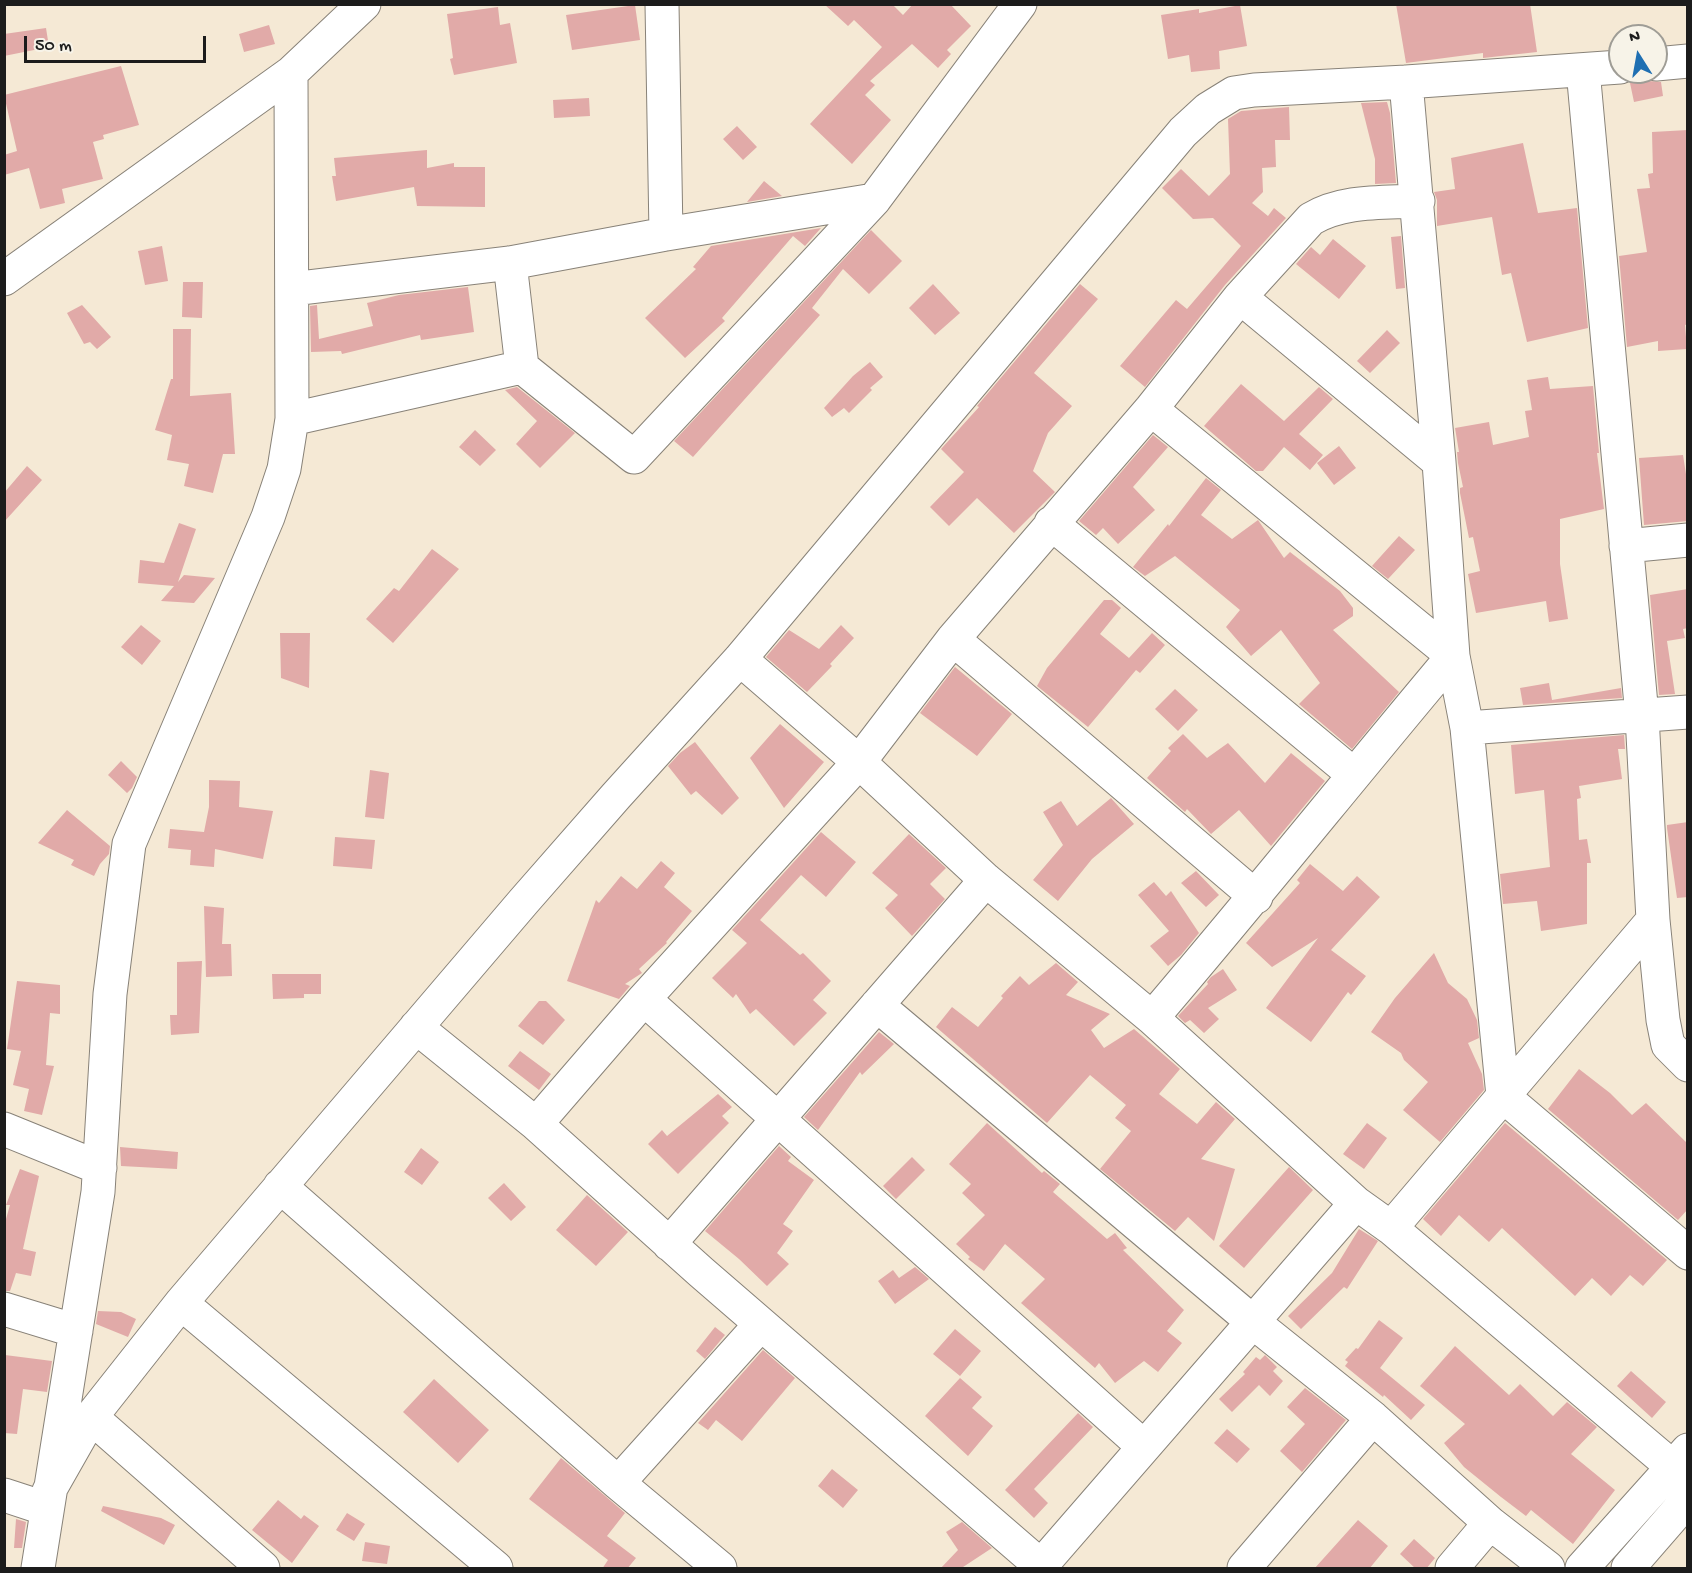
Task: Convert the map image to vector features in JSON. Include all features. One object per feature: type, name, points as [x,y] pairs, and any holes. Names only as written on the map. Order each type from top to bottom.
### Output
[{"type":"street","points":[[4,279],[291,73],[364,4]]},
{"type":"street","points":[[662,4],[666,234]]},
{"type":"street","points":[[510,263],[522,367],[634,457],[874,200],[1020,4]]},
{"type":"street","points":[[1668,63],[1688,61]]},
{"type":"street","points":[[48,1500],[92,1417],[181,1303],[616,796],[740,659],[1183,132],[1208,109],[1234,93],[1608,68]]},
{"type":"street","points":[[1583,70],[1642,716],[1653,920],[1663,1020],[1668,1045],[1688,1065]]},
{"type":"street","points":[[38,1569],[98,1192],[110,994],[129,844],[268,517],[284,469],[292,419],[291,73]]},
{"type":"street","points":[[1406,82],[1418,201],[1453,656],[1467,728],[1503,1095],[1688,1253]]},
{"type":"street","points":[[292,288],[510,263],[666,234],[874,200]]},
{"type":"street","points":[[536,1124],[644,999],[859,762],[953,639],[1151,410],[1240,297],[1311,219],[1326,210],[1344,205],[1418,201]]},
{"type":"street","points":[[1240,297],[1439,462]]},
{"type":"street","points":[[292,419],[522,367]]},
{"type":"street","points":[[1151,410],[1453,656]]},
{"type":"street","points":[[1051,523],[1353,774]]},
{"type":"street","points":[[1626,546],[1688,540]]},
{"type":"street","points":[[953,639],[1256,897]]},
{"type":"street","points":[[1152,1018],[1256,897],[1353,774],[1453,656]]},
{"type":"street","points":[[740,659],[859,762],[986,880],[1152,1018],[1356,1203],[1391,1228],[1682,1466],[1582,1569]]},
{"type":"street","points":[[1467,728],[1688,712]]},
{"type":"street","points":[[669,1244],[986,880]]},
{"type":"street","points":[[1391,1228],[1653,920]]},
{"type":"street","points":[[644,999],[1144,1448]]},
{"type":"street","points":[[877,1005],[1253,1322],[1373,1418],[1491,1523],[1548,1569]]},
{"type":"street","points":[[416,1027],[536,1124],[669,1244],[1040,1568],[1356,1203]]},
{"type":"street","points":[[4,1129],[100,1168]]},
{"type":"street","points":[[280,1186],[618,1483],[720,1569]]},
{"type":"street","points":[[181,1303],[496,1569]]},
{"type":"street","points":[[4,1309],[76,1331]]},
{"type":"street","points":[[618,1483],[761,1324]]},
{"type":"street","points":[[92,1417],[263,1569]]},
{"type":"street","points":[[1244,1569],[1373,1418]]},
{"type":"street","points":[[4,1495],[48,1500]]},
{"type":"street","points":[[1628,1569],[1688,1499]]},
{"type":"street","points":[[1452,1569],[1491,1523]]},
{"type":"building","points":[[824,4],[892,4],[903,15],[913,4],[950,4],[971,26],[947,50],[951,54],[938,68],[912,44],[870,81],[875,85],[865,95],[891,120],[852,164],[810,124],[882,47],[854,20],[848,26]]},
{"type":"building","points":[[1396,4],[1530,4],[1537,52],[1483,58],[1483,53],[1406,63]]},
{"type":"building","points":[[635,5],[640,40],[572,50],[566,15]]},
{"type":"building","points":[[1240,5],[1247,46],[1219,51],[1220,69],[1191,72],[1189,55],[1168,59],[1161,15],[1199,9],[1199,13]]},
{"type":"building","points":[[498,7],[500,25],[510,23],[517,63],[454,75],[450,59],[453,58],[447,14]]},
{"type":"building","points":[[269,25],[275,44],[244,52],[239,34]]},
{"type":"building","points":[[46,28],[49,47],[4,56],[4,34]]},
{"type":"building","points":[[121,66],[139,125],[103,135],[104,139],[93,142],[103,179],[62,189],[65,203],[40,209],[29,168],[4,175],[4,155],[17,151],[4,95]]},
{"type":"building","points":[[1630,84],[1661,84],[1663,96],[1634,102]]},
{"type":"building","points":[[589,98],[590,116],[554,118],[553,100]]},
{"type":"building","points":[[1387,102],[1396,183],[1375,184],[1375,159],[1361,103]]},
{"type":"building","points":[[1289,107],[1290,140],[1275,140],[1276,167],[1262,168],[1263,192],[1252,203],[1268,216],[1274,208],[1286,218],[1225,285],[1145,387],[1120,366],[1176,300],[1187,309],[1241,246],[1213,218],[1193,219],[1162,188],[1181,169],[1209,196],[1230,174],[1228,119],[1241,111]]},
{"type":"building","points":[[737,126],[757,147],[743,160],[723,139]]},
{"type":"building","points":[[1688,130],[1688,324],[1685,325],[1687,349],[1658,351],[1658,341],[1627,347],[1619,256],[1647,252],[1637,189],[1650,188],[1648,174],[1653,173],[1652,132]]},
{"type":"building","points":[[1523,143],[1538,213],[1577,208],[1588,328],[1527,342],[1511,273],[1502,275],[1492,217],[1437,226],[1437,200],[1434,192],[1455,189],[1451,158]]},
{"type":"building","points":[[427,150],[427,168],[454,163],[454,167],[485,167],[485,207],[417,206],[414,187],[336,201],[332,176],[336,176],[334,158]]},
{"type":"building","points":[[764,181],[782,196],[747,202]]},
{"type":"building","points":[[821,228],[805,246],[793,236],[722,318],[725,321],[685,358],[645,318],[696,269],[693,267],[711,246]]},
{"type":"building","points":[[871,230],[902,261],[869,294],[843,269],[812,308],[820,315],[693,457],[674,441]]},
{"type":"building","points":[[1401,236],[1405,288],[1396,289],[1391,237]]},
{"type":"building","points":[[1333,239],[1366,266],[1339,299],[1296,264],[1311,247],[1320,255]]},
{"type":"building","points":[[162,246],[168,281],[145,285],[138,251]]},
{"type":"building","points":[[183,282],[203,282],[202,318],[182,317]]},
{"type":"building","points":[[933,284],[960,313],[935,335],[909,308]]},
{"type":"building","points":[[1080,284],[1098,299],[1034,373],[1072,406],[1048,433],[1033,471],[1055,492],[1014,533],[977,498],[949,526],[930,507],[964,472],[941,449],[979,407],[977,406]]},
{"type":"building","points":[[468,287],[474,332],[421,340],[420,335],[342,354],[341,351],[311,352],[310,306],[317,305],[319,339],[373,326],[367,303],[399,295]]},
{"type":"building","points":[[82,305],[111,337],[97,349],[90,342],[84,344],[67,313]]},
{"type":"building","points":[[173,329],[191,329],[190,396],[231,393],[235,454],[223,454],[213,493],[184,486],[189,464],[167,460],[172,435],[155,430],[171,379],[173,379]]},
{"type":"building","points":[[1387,330],[1400,343],[1370,373],[1357,361]]},
{"type":"building","points":[[870,362],[883,377],[870,388],[872,390],[849,413],[844,408],[832,417],[824,408],[853,376]]},
{"type":"building","points":[[1548,377],[1550,389],[1593,386],[1599,453],[1597,453],[1604,509],[1560,519],[1560,564],[1568,619],[1549,622],[1546,601],[1476,613],[1468,574],[1480,571],[1473,537],[1469,538],[1460,493],[1460,488],[1463,487],[1455,428],[1489,422],[1493,445],[1529,437],[1525,411],[1532,410],[1527,380]]},
{"type":"building","points":[[1241,384],[1284,421],[1319,387],[1333,399],[1299,434],[1323,455],[1310,470],[1284,447],[1263,471],[1256,471],[1204,426]]},
{"type":"building","points":[[517,387],[575,433],[540,468],[516,444],[537,421],[505,390]]},
{"type":"building","points":[[475,430],[496,450],[480,466],[459,447]]},
{"type":"building","points":[[1153,435],[1168,447],[1133,487],[1155,510],[1118,544],[1103,528],[1096,535],[1079,521]]},
{"type":"building","points":[[1339,446],[1356,468],[1334,485],[1317,463]]},
{"type":"building","points":[[1683,455],[1688,487],[1688,521],[1644,525],[1639,458]]},
{"type":"building","points":[[27,466],[42,480],[4,522],[4,493]]},
{"type":"building","points":[[1206,478],[1221,490],[1201,515],[1232,539],[1258,520],[1284,558],[1290,552],[1340,591],[1353,608],[1353,616],[1333,630],[1399,692],[1352,749],[1299,704],[1320,683],[1281,630],[1251,656],[1226,627],[1240,610],[1175,556],[1145,576],[1133,567],[1168,524],[1169,526]]},
{"type":"building","points":[[179,523],[196,529],[178,582],[184,575],[215,578],[194,603],[161,601],[174,586],[138,583],[140,560],[164,563]]},
{"type":"building","points":[[1399,536],[1415,550],[1388,579],[1372,566]]},
{"type":"building","points":[[432,549],[459,569],[393,643],[366,619],[394,588],[399,591]]},
{"type":"building","points":[[1688,589],[1688,628],[1683,629],[1685,638],[1667,641],[1675,694],[1659,695],[1650,595]]},
{"type":"building","points":[[1104,600],[1112,600],[1121,608],[1100,634],[1129,658],[1152,633],[1165,645],[1140,673],[1136,670],[1088,727],[1037,686],[1047,668]]},
{"type":"building","points":[[141,625],[161,641],[142,665],[121,647]]},
{"type":"building","points":[[841,625],[854,638],[807,692],[766,657],[789,630],[819,649]]},
{"type":"building","points":[[280,633],[310,633],[309,688],[281,678]]},
{"type":"building","points":[[955,667],[1012,714],[977,756],[920,713]]},
{"type":"building","points":[[1549,683],[1552,700],[1621,688],[1622,698],[1523,705],[1520,688]]},
{"type":"building","points":[[1175,689],[1198,710],[1178,731],[1155,709]]},
{"type":"building","points":[[780,724],[824,762],[784,808],[750,758]]},
{"type":"building","points":[[1183,734],[1207,758],[1228,743],[1265,783],[1291,753],[1325,781],[1271,846],[1239,810],[1211,834],[1187,809],[1185,812],[1147,778],[1171,751],[1168,748]]},
{"type":"building","points":[[1624,735],[1625,749],[1618,749],[1622,779],[1579,786],[1581,798],[1577,799],[1579,840],[1587,839],[1591,863],[1587,863],[1587,924],[1541,931],[1537,901],[1503,904],[1500,874],[1550,867],[1544,790],[1515,794],[1511,745]]},
{"type":"building","points":[[695,742],[739,798],[722,815],[696,791],[691,795],[668,766]]},
{"type":"building","points":[[121,761],[137,777],[127,793],[108,775]]},
{"type":"building","points":[[370,770],[389,773],[384,819],[365,817]]},
{"type":"building","points":[[209,780],[240,781],[239,807],[273,811],[263,859],[215,849],[214,867],[190,865],[191,850],[168,848],[170,829],[204,832],[209,807]]},
{"type":"building","points":[[1111,798],[1134,824],[1092,859],[1058,901],[1033,880],[1063,845],[1043,812],[1061,801],[1077,826]]},
{"type":"building","points":[[67,810],[110,846],[109,854],[100,864],[94,876],[71,865],[74,860],[38,843]]},
{"type":"building","points":[[1688,822],[1688,897],[1677,898],[1667,825]]},
{"type":"building","points":[[821,832],[856,862],[826,897],[801,875],[760,920],[800,955],[803,953],[831,981],[813,1000],[827,1013],[794,1046],[756,1009],[750,1014],[736,994],[733,998],[712,978],[747,943],[732,930]]},
{"type":"building","points":[[909,834],[946,868],[930,884],[945,899],[912,936],[885,908],[898,895],[872,873]]},
{"type":"building","points":[[335,837],[375,840],[372,869],[333,866]]},
{"type":"building","points":[[661,861],[675,873],[664,887],[692,911],[667,943],[639,969],[642,973],[625,984],[630,986],[619,999],[567,981],[596,900],[599,903],[621,876],[637,889]]},
{"type":"building","points":[[1310,864],[1343,891],[1357,876],[1380,897],[1331,950],[1366,976],[1351,995],[1348,992],[1311,1042],[1266,1008],[1318,938],[1272,967],[1246,943],[1300,883],[1297,880]]},
{"type":"building","points":[[1196,871],[1219,895],[1206,907],[1181,883]]},
{"type":"building","points":[[1154,882],[1166,896],[1171,891],[1199,933],[1181,955],[1168,966],[1150,946],[1169,931],[1138,895]]},
{"type":"building","points":[[204,906],[224,908],[222,944],[231,944],[232,976],[206,977]]},
{"type":"building","points":[[1434,953],[1448,983],[1467,999],[1477,1020],[1479,1038],[1468,1043],[1482,1074],[1484,1090],[1440,1142],[1403,1110],[1428,1082],[1404,1060],[1401,1053],[1371,1032],[1395,998]]},
{"type":"building","points":[[202,961],[199,1033],[171,1035],[170,1015],[177,1015],[177,962]]},
{"type":"building","points":[[1056,963],[1078,982],[1066,995],[1110,1014],[1091,1030],[1104,1048],[1134,1029],[1180,1069],[1159,1094],[1197,1124],[1216,1102],[1235,1119],[1201,1159],[1235,1169],[1214,1241],[1188,1217],[1175,1231],[1100,1169],[1131,1131],[1115,1118],[1126,1105],[1090,1075],[1047,1123],[936,1027],[952,1007],[978,1027],[1003,998],[1001,996],[1020,976],[1029,985]]},
{"type":"building","points":[[1223,969],[1237,990],[1208,1008],[1219,1019],[1204,1033],[1190,1020],[1185,1023],[1178,1016],[1208,984],[1211,977]]},
{"type":"building","points":[[272,974],[321,974],[321,994],[304,994],[304,998],[273,999]]},
{"type":"building","points":[[17,981],[60,985],[60,1014],[50,1013],[46,1065],[54,1066],[42,1115],[24,1111],[29,1089],[13,1085],[21,1051],[7,1049]]},
{"type":"building","points":[[539,1001],[546,1001],[565,1020],[543,1045],[518,1026]]},
{"type":"building","points":[[879,1032],[894,1044],[862,1075],[860,1072],[818,1130],[804,1117]]},
{"type":"building","points":[[520,1051],[551,1074],[539,1090],[508,1066]]},
{"type":"building","points":[[1579,1069],[1610,1093],[1632,1115],[1646,1103],[1688,1144],[1688,1209],[1678,1220],[1548,1109]]},
{"type":"building","points":[[718,1094],[732,1107],[722,1116],[729,1123],[678,1174],[648,1144],[662,1130],[667,1136]]},
{"type":"building","points":[[987,1123],[1042,1173],[1044,1171],[1060,1184],[1053,1192],[1107,1239],[1115,1233],[1127,1248],[1123,1250],[1184,1310],[1167,1331],[1182,1343],[1158,1372],[1144,1361],[1115,1383],[1099,1363],[1095,1368],[1021,1303],[1045,1279],[1005,1244],[984,1271],[968,1259],[970,1257],[956,1244],[985,1215],[962,1193],[971,1184],[949,1164]]},
{"type":"building","points":[[1367,1123],[1387,1138],[1364,1169],[1343,1154]]},
{"type":"building","points":[[1505,1123],[1667,1260],[1643,1286],[1630,1275],[1611,1296],[1592,1278],[1575,1296],[1502,1228],[1489,1242],[1459,1215],[1441,1236],[1423,1219]]},
{"type":"building","points":[[779,1146],[791,1157],[788,1161],[814,1180],[783,1224],[793,1231],[777,1253],[789,1264],[767,1286],[705,1231]]},
{"type":"building","points":[[120,1147],[178,1152],[177,1169],[121,1166]]},
{"type":"building","points":[[421,1148],[439,1162],[422,1185],[404,1172]]},
{"type":"building","points":[[912,1157],[925,1170],[896,1199],[883,1186]]},
{"type":"building","points":[[1289,1167],[1313,1190],[1244,1268],[1219,1246]]},
{"type":"building","points":[[20,1169],[39,1176],[23,1249],[36,1252],[31,1276],[16,1273],[10,1291],[4,1291],[4,1226],[10,1205],[6,1205]]},
{"type":"building","points":[[504,1183],[526,1207],[511,1221],[488,1198]]},
{"type":"building","points":[[587,1195],[628,1232],[596,1266],[556,1230]]},
{"type":"building","points":[[1359,1229],[1378,1241],[1347,1289],[1344,1287],[1301,1329],[1288,1316],[1332,1273]]},
{"type":"building","points":[[915,1267],[929,1279],[895,1304],[878,1281],[893,1270],[899,1278]]},
{"type":"building","points":[[98,1311],[121,1312],[136,1319],[128,1337],[96,1324]]},
{"type":"building","points":[[1379,1320],[1403,1338],[1380,1368],[1425,1405],[1411,1420],[1384,1395],[1383,1397],[1345,1366],[1348,1362],[1345,1360],[1356,1348],[1358,1349]]},
{"type":"building","points":[[715,1327],[725,1335],[705,1359],[696,1351]]},
{"type":"building","points":[[955,1329],[981,1351],[960,1376],[933,1354]]},
{"type":"building","points":[[1455,1346],[1509,1395],[1520,1384],[1553,1416],[1567,1402],[1597,1427],[1571,1454],[1615,1490],[1573,1544],[1531,1510],[1526,1516],[1501,1497],[1464,1467],[1444,1443],[1465,1424],[1420,1386]]},
{"type":"building","points":[[763,1350],[795,1378],[742,1441],[716,1420],[708,1430],[698,1423]]},
{"type":"building","points":[[5,1355],[52,1361],[47,1392],[23,1389],[17,1434],[4,1433]]},
{"type":"building","points":[[1265,1355],[1277,1367],[1273,1371],[1283,1381],[1270,1396],[1259,1385],[1232,1412],[1219,1399],[1245,1374],[1243,1372],[1256,1357],[1260,1360]]},
{"type":"building","points":[[1631,1371],[1666,1402],[1652,1418],[1617,1386]]},
{"type":"building","points":[[960,1378],[982,1397],[972,1408],[993,1426],[968,1456],[925,1416]]},
{"type":"building","points":[[434,1379],[489,1430],[458,1463],[403,1412]]},
{"type":"building","points":[[1305,1388],[1346,1420],[1302,1472],[1280,1451],[1305,1424],[1287,1407]]},
{"type":"building","points":[[1078,1413],[1093,1427],[1034,1489],[1048,1503],[1034,1518],[1005,1490]]},
{"type":"building","points":[[1227,1429],[1250,1449],[1237,1463],[1214,1443]]},
{"type":"building","points":[[561,1458],[625,1513],[607,1536],[636,1558],[627,1569],[602,1569],[608,1560],[529,1499]]},
{"type":"building","points":[[832,1469],[858,1490],[843,1508],[818,1486]]},
{"type":"building","points":[[278,1500],[301,1519],[304,1515],[319,1526],[292,1563],[252,1530]]},
{"type":"building","points":[[103,1506],[161,1518],[175,1525],[164,1545],[101,1511]]},
{"type":"building","points":[[347,1513],[365,1524],[354,1541],[336,1530]]},
{"type":"building","points":[[16,1519],[26,1522],[22,1548],[14,1548]]},
{"type":"building","points":[[1358,1520],[1388,1546],[1369,1569],[1314,1569]]},
{"type":"building","points":[[962,1522],[992,1548],[960,1569],[940,1569],[958,1550],[946,1532]]},
{"type":"building","points":[[1414,1539],[1435,1558],[1426,1569],[1416,1569],[1400,1554]]},
{"type":"building","points":[[365,1542],[390,1546],[387,1564],[362,1561]]}]
